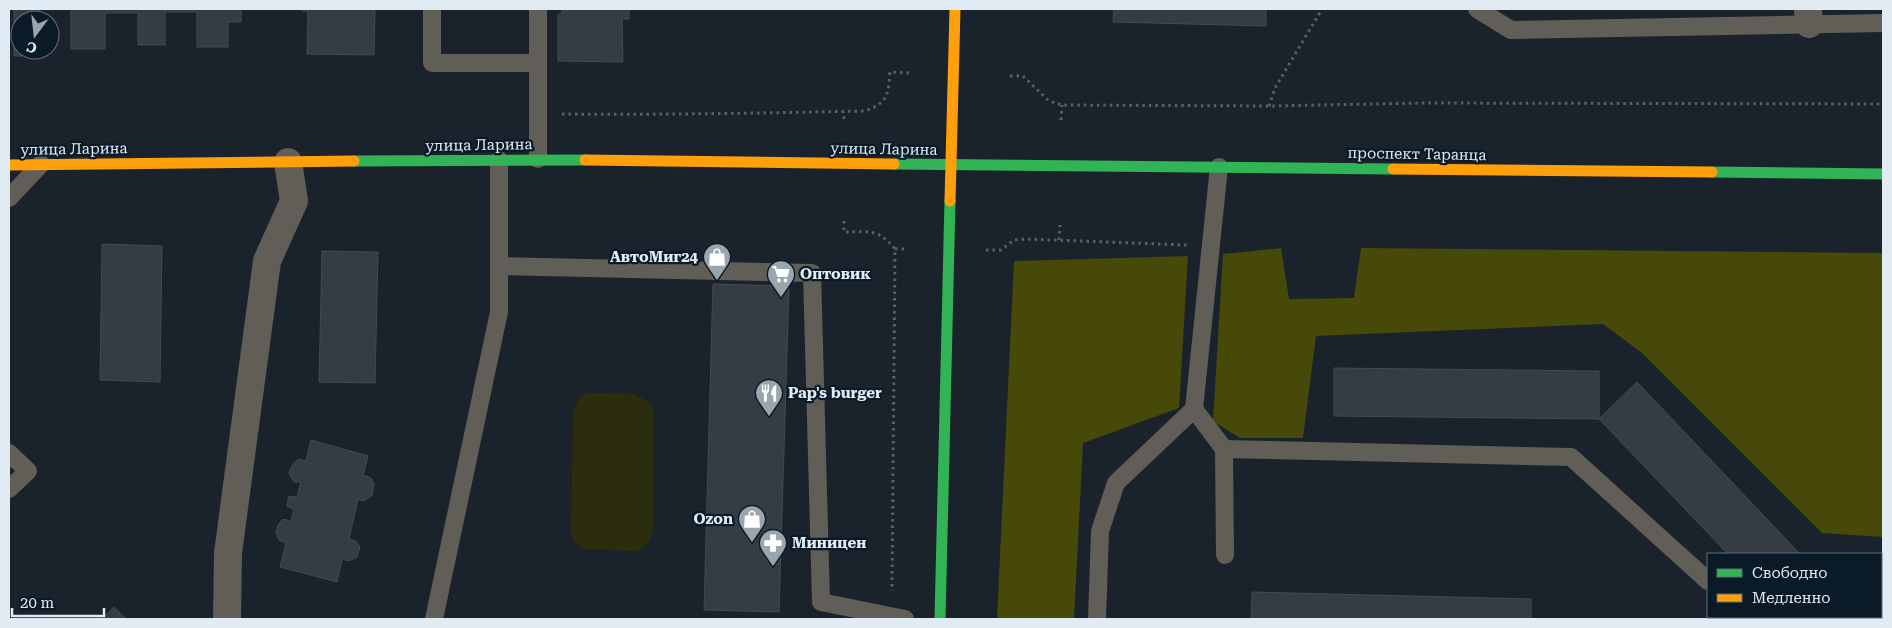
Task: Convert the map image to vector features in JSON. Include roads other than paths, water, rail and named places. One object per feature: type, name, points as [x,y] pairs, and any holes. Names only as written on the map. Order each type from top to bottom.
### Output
[{"type":"main road","name":"улица Ларина","points":[[940,619],[955,9]]},
{"type":"main road","name":"улица Ларина","points":[[9,165],[538,159],[950,165]]},
{"type":"main road","name":"проспект Таранца","points":[[950,165],[1883,174]]},
{"type":"street","points":[[227,619],[228,553],[267,261],[294,201],[288,162]]},
{"type":"lane","points":[[432,9],[432,63],[538,63]]},
{"type":"lane","points":[[538,9],[538,159]]},
{"type":"lane","points":[[1477,9],[1511,30],[1808,16],[1883,23]]},
{"type":"lane","points":[[434,619],[499,312],[499,160]]},
{"type":"lane","points":[[9,198],[41,164]]},
{"type":"lane","points":[[1097,619],[1100,531],[1116,483],[1194,409],[1219,167]]},
{"type":"lane","points":[[500,266],[812,273],[821,602],[898,618]]},
{"type":"lane","points":[[1194,409],[1224,449],[1225,555]]},
{"type":"lane","points":[[1224,449],[1571,457],[1707,581]]},
{"type":"lane","points":[[9,453],[28,471],[9,489]]},
{"type":"place","name":"АвтоМиг24","points":[[717,281]]},
{"type":"place","name":"Оптовик","points":[[781,298]]},
{"type":"place","name":"Pap's burger","points":[[769,417]]},
{"type":"place","name":"Ozon","points":[[752,543]]},
{"type":"place","name":"Миницен","points":[[773,567]]}]
